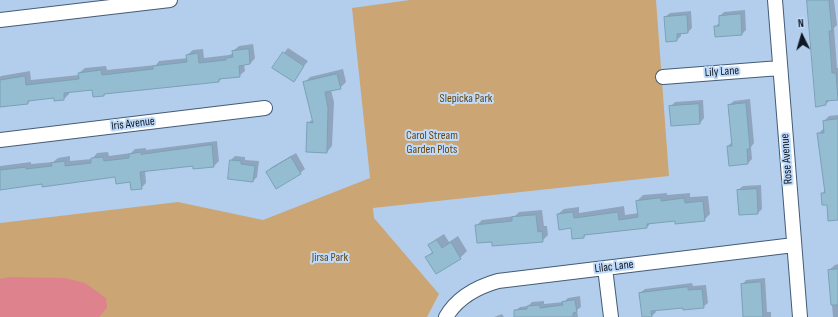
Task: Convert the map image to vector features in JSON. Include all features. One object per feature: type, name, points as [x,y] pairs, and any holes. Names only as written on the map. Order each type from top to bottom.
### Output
[{"type":"street","points":[[0,20],[77,6],[170,0]]},
{"type":"street","name":"Rose Avenue","points":[[775,0],[800,317]]},
{"type":"street","name":"Lily Lane","points":[[663,77],[780,68]]},
{"type":"street","name":"Iris Avenue","points":[[0,140],[265,108]]},
{"type":"street","name":"Lilac Lane","points":[[446,317],[452,307],[472,292],[498,281],[794,245]]},
{"type":"street","points":[[606,268],[611,317]]},
{"type":"green space","points":[[410,0],[656,0],[669,176],[373,208],[374,218],[439,294],[427,317],[0,317],[0,223],[178,202],[263,220],[370,178],[352,8]]},
{"type":"shaded area","points":[[10,277],[65,278],[85,283],[106,298],[107,308],[99,317],[0,317],[0,279]]},
{"type":"building","points":[[807,0],[829,0],[832,31],[829,31],[832,73],[836,73],[838,100],[826,101],[826,105],[816,107]]},
{"type":"building","points":[[741,14],[742,35],[715,37],[714,26],[719,26],[719,16]]},
{"type":"building","points":[[687,15],[688,33],[677,34],[677,41],[666,42],[664,17]]},
{"type":"building","points":[[249,49],[250,64],[239,66],[240,77],[219,79],[219,82],[104,94],[104,96],[93,97],[92,90],[64,93],[64,100],[54,101],[54,98],[28,101],[28,104],[0,107],[0,80],[25,76],[26,85],[79,79],[78,73],[101,70],[102,75],[153,69],[153,66],[187,62],[186,55],[198,53],[199,63],[226,60],[226,58],[233,57],[232,51]]},
{"type":"building","points":[[283,52],[304,66],[294,82],[272,68]]},
{"type":"building","points":[[337,74],[341,89],[325,92],[328,108],[327,153],[306,152],[307,122],[313,123],[303,82]]},
{"type":"building","points":[[746,103],[750,149],[747,149],[748,164],[729,166],[727,146],[732,146],[728,105]]},
{"type":"building","points":[[699,104],[700,124],[671,126],[669,106]]},
{"type":"building","points":[[838,119],[838,220],[828,221],[827,205],[822,205],[821,193],[825,193],[817,133],[824,133],[823,121]]},
{"type":"building","points":[[212,145],[214,167],[193,169],[193,166],[140,172],[142,189],[131,190],[130,182],[116,184],[115,177],[42,187],[42,184],[0,190],[0,170],[52,166],[51,163],[65,161],[65,166],[91,163],[91,158],[103,157],[104,161],[129,158],[129,154],[141,152],[141,154]]},
{"type":"building","points":[[291,157],[301,174],[276,189],[266,172]]},
{"type":"building","points":[[230,160],[241,161],[241,164],[255,166],[253,182],[228,179]]},
{"type":"building","points":[[757,189],[758,214],[739,215],[737,190]]},
{"type":"building","points":[[661,198],[661,201],[684,198],[685,203],[703,201],[705,221],[675,224],[675,221],[647,224],[647,228],[584,235],[584,238],[572,239],[571,228],[559,230],[557,214],[573,212],[574,218],[618,212],[619,220],[638,217],[636,201]]},
{"type":"building","points":[[536,215],[538,232],[542,231],[543,242],[492,246],[492,242],[477,243],[475,225],[512,221],[512,217]]},
{"type":"building","points":[[437,240],[442,248],[451,242],[461,259],[436,274],[425,257],[433,253],[428,245]]},
{"type":"building","points":[[838,269],[838,305],[831,305],[828,270]]},
{"type":"building","points":[[761,282],[763,317],[743,317],[741,284]]},
{"type":"building","points":[[688,287],[688,290],[702,289],[704,308],[651,311],[652,317],[642,317],[639,293]]},
{"type":"building","points":[[575,300],[577,312],[573,313],[573,317],[514,317],[514,310],[527,309],[527,306],[540,305],[540,308],[563,305],[562,302]]},
{"type":"park label","name":"Slepicka Park","points":[[466,99]]},
{"type":"park label","name":"Carol Stream Garden Plots","points":[[432,143]]},
{"type":"park label","name":"Jirsa Park","points":[[330,258]]}]
